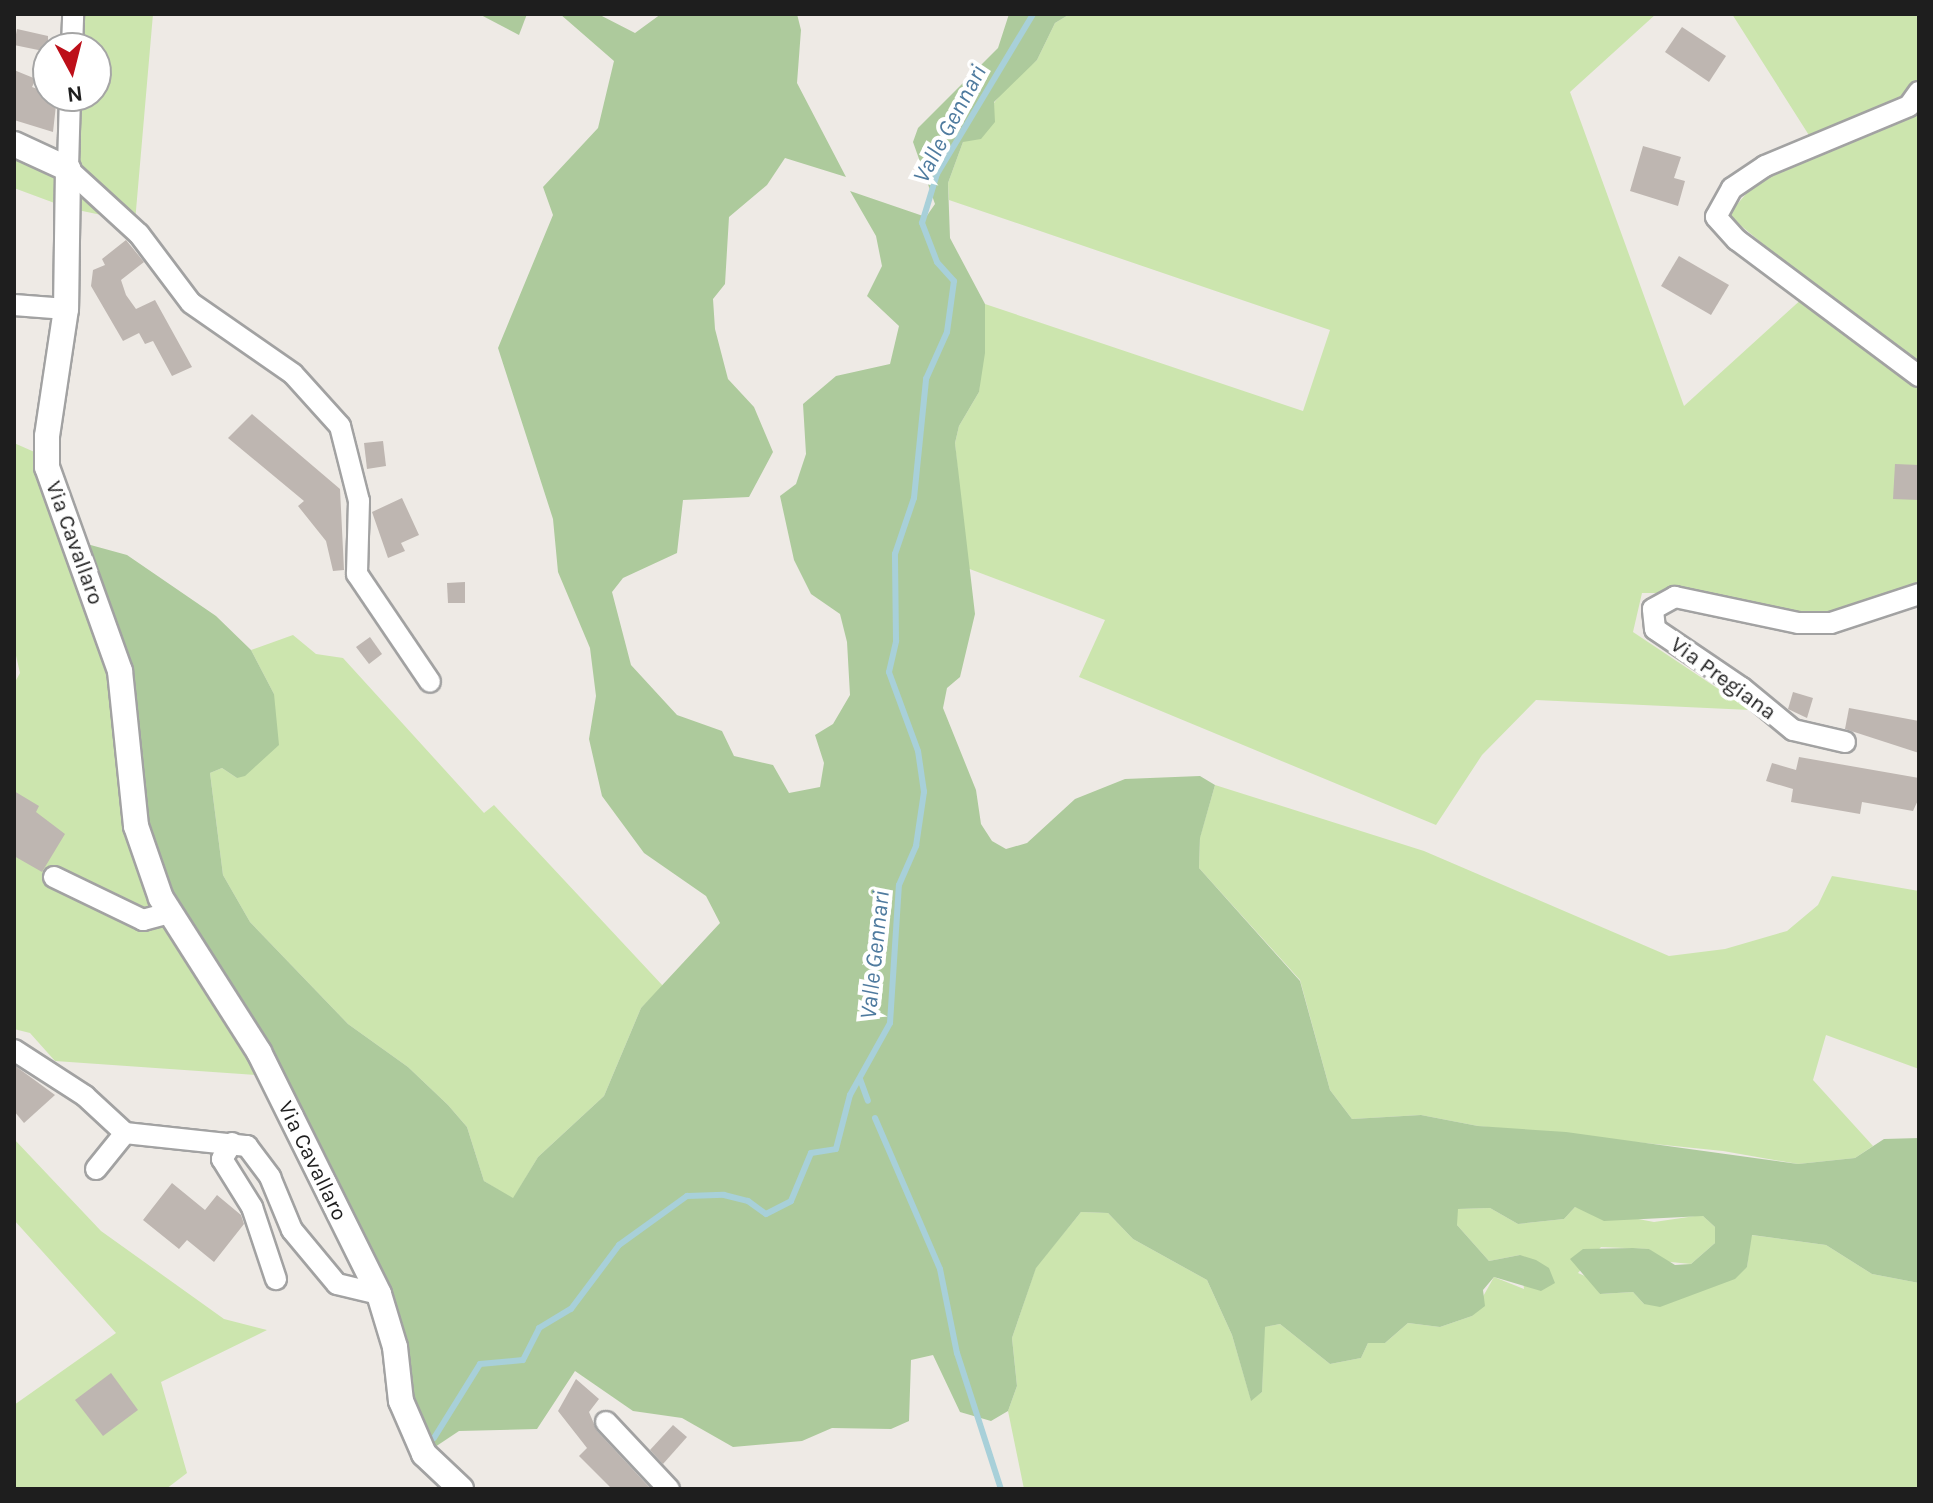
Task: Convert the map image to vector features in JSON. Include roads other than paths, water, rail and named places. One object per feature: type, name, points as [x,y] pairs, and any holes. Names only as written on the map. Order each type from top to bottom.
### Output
[{"type":"street","points":[[1919,92],[1909,106],[1765,166],[1732,188],[1716,217],[1737,240],[1919,376]]},
{"type":"street","points":[[68,169],[70,112]]},
{"type":"street","points":[[14,144],[68,169],[139,234],[191,303],[293,374],[331,412],[340,426],[359,501],[357,574],[430,682]]},
{"type":"street","name":"Via Cavallaro","points":[[68,169],[66,309],[47,436],[47,467],[120,671],[136,826],[170,913],[259,1052],[379,1294],[395,1347],[401,1401],[424,1454],[461,1489]]},
{"type":"street","points":[[14,305],[66,309]]},
{"type":"street","name":"Via Pregiana","points":[[1845,742],[1793,730],[1742,688],[1655,629],[1653,609],[1675,597],[1798,623],[1831,623],[1919,594]]},
{"type":"street","points":[[54,877],[143,920],[170,913]]},
{"type":"street","points":[[14,1050],[85,1096],[125,1133],[247,1146],[270,1177],[292,1230],[337,1284],[379,1294]]},
{"type":"street","points":[[96,1169],[125,1133]]},
{"type":"street","points":[[232,1143],[222,1159],[252,1207],[276,1279]]},
{"type":"street","points":[[606,1422],[669,1489]]},
{"type":"waterway","name":"Valle Gennari","points":[[434,1438],[480,1364],[523,1360],[539,1328],[571,1309],[619,1245],[687,1196],[724,1195],[748,1201],[766,1214],[791,1201],[811,1153],[836,1149],[850,1095],[890,1023],[899,885],[916,846],[924,792],[918,751],[889,672],[896,641],[895,554],[914,498],[926,379],[947,332],[954,281],[937,262],[922,223],[937,174],[1033,14]]},
{"type":"waterway","points":[[860,1079],[868,1101]]},
{"type":"waterway","points":[[875,1118],[940,1269],[957,1353],[1001,1489]]}]
